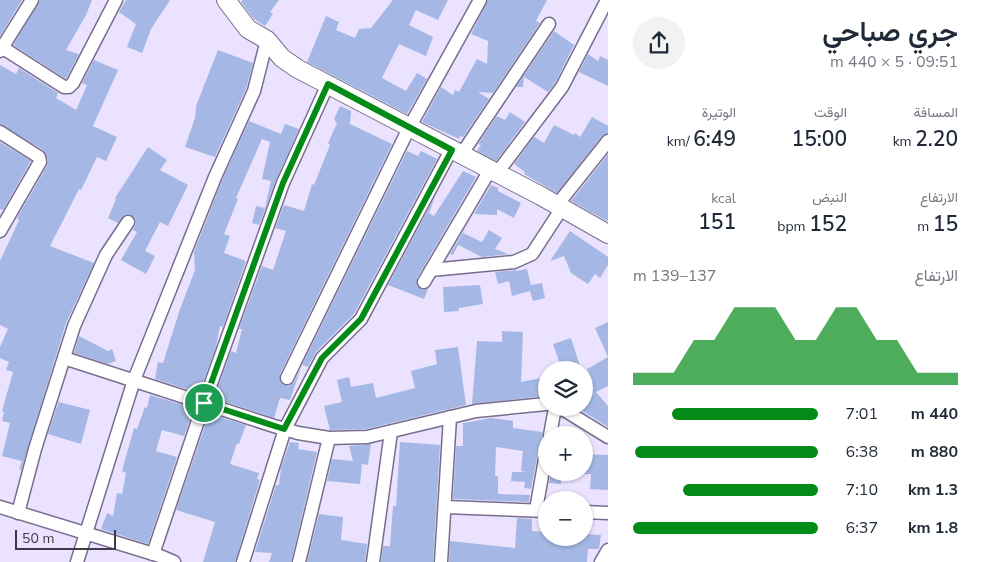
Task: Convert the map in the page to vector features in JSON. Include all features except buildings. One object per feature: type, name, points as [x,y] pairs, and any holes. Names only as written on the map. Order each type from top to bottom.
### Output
[{"type":"street","points":[[32,0],[1,48],[64,86],[69,87],[73,83],[116,0]]},
{"type":"street","points":[[226,0],[248,29],[267,40],[282,58],[298,69],[608,234]]},
{"type":"street","points":[[287,378],[409,128],[480,0]]},
{"type":"street","points":[[424,282],[493,172],[562,87],[607,0]]},
{"type":"street","points":[[243,562],[284,429],[322,358],[361,319],[456,153],[549,24]]},
{"type":"street","points":[[77,562],[134,380],[215,177],[254,91],[267,40]]},
{"type":"street","points":[[153,554],[204,403],[283,183],[328,84]]},
{"type":"street","points":[[0,132],[39,157],[40,160],[39,166],[0,231]]},
{"type":"street","points":[[431,270],[514,262],[526,258],[536,248],[559,207],[608,141]]},
{"type":"street","points":[[18,513],[35,449],[74,326],[106,255],[128,222]]},
{"type":"street","points":[[64,358],[284,429],[329,438],[367,438],[450,417],[495,409],[538,405]]},
{"type":"street","points":[[574,416],[608,437]]},
{"type":"street","points":[[441,562],[450,417]]},
{"type":"street","points":[[373,562],[391,432]]},
{"type":"street","points":[[299,562],[329,438]]},
{"type":"street","points":[[0,507],[174,562]]},
{"type":"street","points":[[445,508],[538,511]]},
{"type":"street","points":[[593,512],[608,513]]},
{"type":"street","points":[[601,562],[608,550]]},
{"type":"route","points":[[328,84],[452,150],[361,319],[322,358],[284,429],[204,403],[283,183],[328,84]]}]
